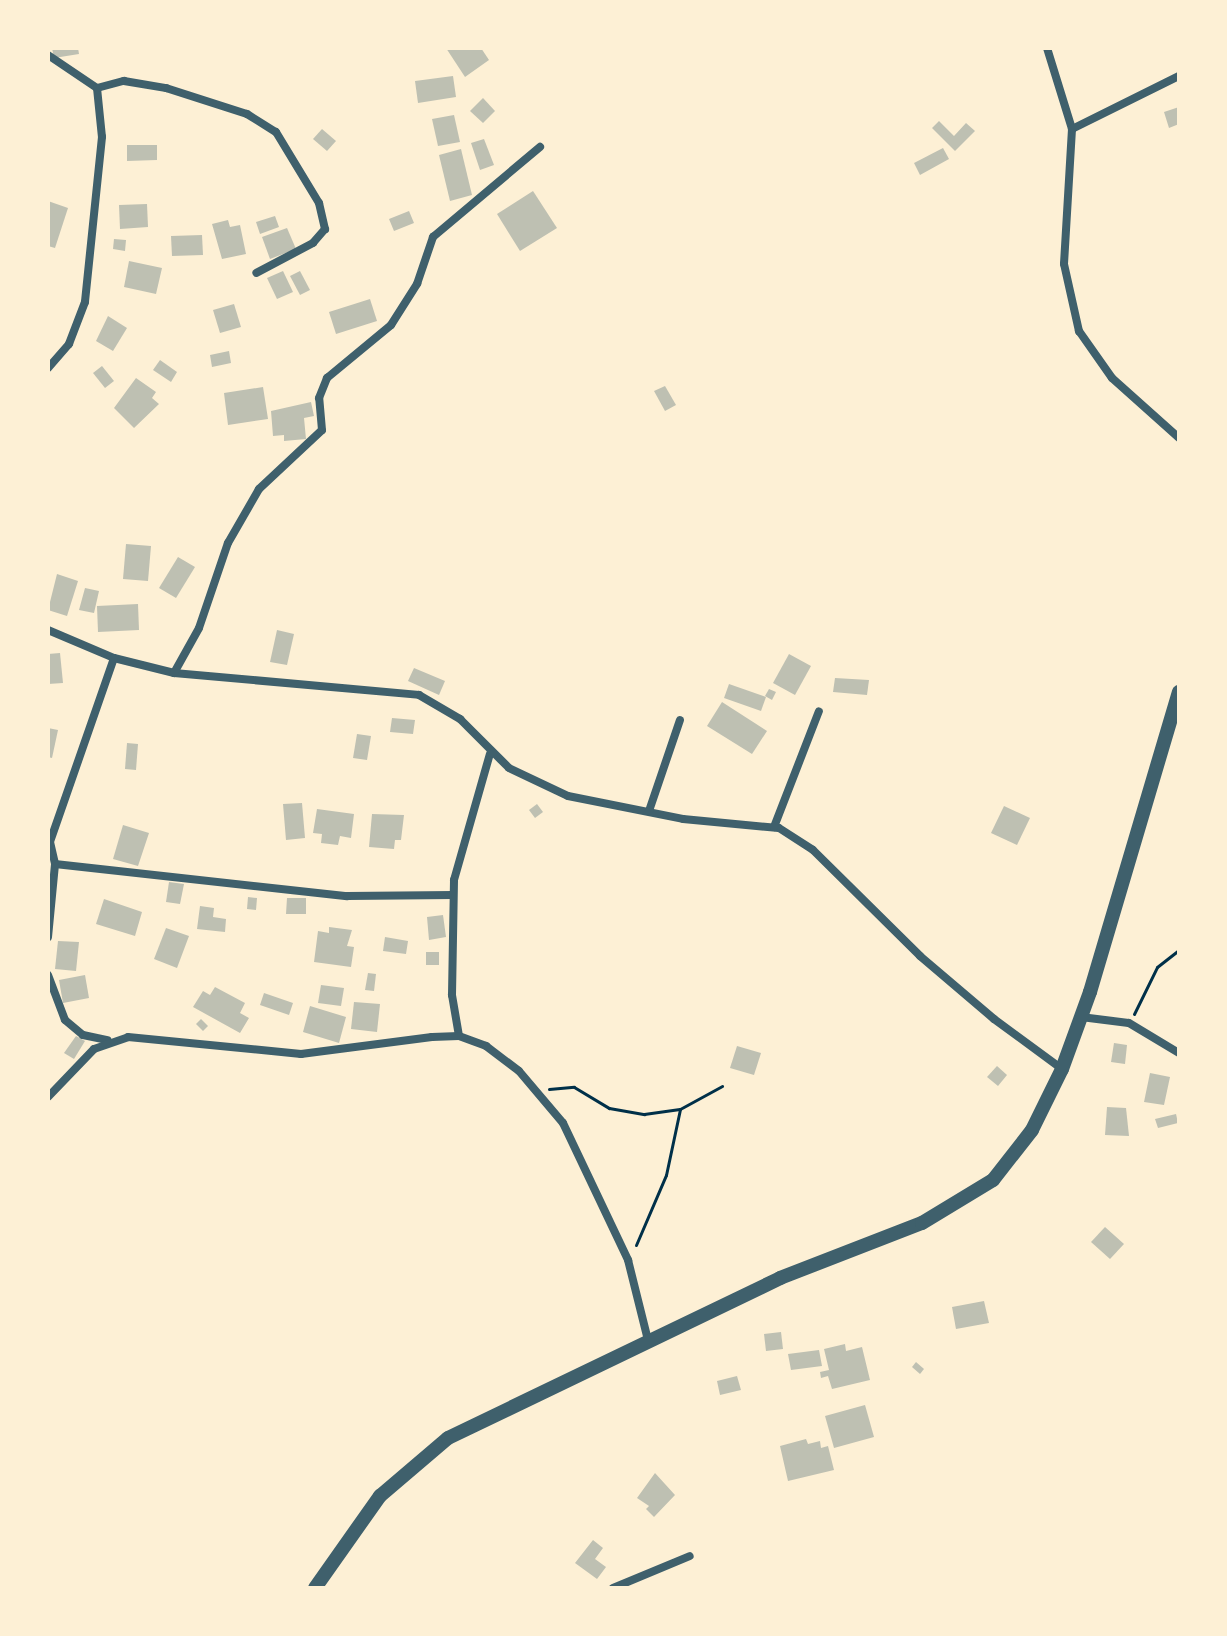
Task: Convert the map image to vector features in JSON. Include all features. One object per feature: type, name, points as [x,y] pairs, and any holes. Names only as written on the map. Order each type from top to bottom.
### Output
[{"type":"street","points":[[1047,48],[1072,129],[1064,264],[1079,331],[1112,378],[1179,438]]},
{"type":"street","points":[[48,55],[97,88],[124,81],[166,88],[247,114],[276,132],[319,203],[325,229],[313,243],[256,273]]},
{"type":"street","points":[[1072,129],[1179,76]]},
{"type":"street","points":[[48,368],[69,344],[85,302],[102,137],[97,88]]},
{"type":"street","points":[[174,673],[199,628],[228,543],[259,489],[322,430],[319,398],[327,378],[391,325],[417,284],[433,237],[443,225],[540,147]]},
{"type":"street","points":[[48,630],[114,658],[174,673],[419,695],[460,719],[490,754],[568,796],[649,811],[774,827],[813,850],[920,956],[1062,1069]]},
{"type":"street","points":[[48,937],[55,864],[50,842],[114,658]]},
{"type":"street","points":[[315,1588],[380,1496],[413,1463],[461,1431],[648,1340],[964,1202],[1016,1155],[1062,1069],[1081,1017],[1179,692]]},
{"type":"street","points":[[774,827],[819,711]]},
{"type":"street","points":[[649,811],[680,720]]},
{"type":"street","points":[[459,1036],[452,995],[453,895],[490,754]]},
{"type":"street","points":[[55,864],[347,896],[453,895]]},
{"type":"street","points":[[48,975],[65,1020],[83,1035],[108,1041],[155,1039],[312,1054],[459,1036],[501,1056],[537,1090],[563,1123],[628,1260],[648,1340]]},
{"type":"street","points":[[1081,1017],[1129,1023],[1179,1053]]},
{"type":"street","points":[[48,1097],[79,1062],[108,1041]]},
{"type":"street","points":[[613,1588],[690,1556]]},
{"type":"path","points":[[1129,1023],[1157,967],[1179,950]]},
{"type":"path","points":[[537,1090],[574,1087],[622,1112],[680,1109],[722,1086]]},
{"type":"path","points":[[628,1260],[658,1200],[680,1109]]},
{"type":"building","points":[[52,48],[78,48],[79,54],[54,58]]},
{"type":"building","points":[[446,48],[481,48],[489,60],[465,77]]},
{"type":"building","points":[[453,76],[456,97],[418,103],[415,81]]},
{"type":"building","points":[[483,98],[495,111],[483,123],[470,111]]},
{"type":"building","points":[[1179,107],[1179,124],[1169,128],[1164,112]]},
{"type":"building","points":[[454,115],[460,142],[438,146],[432,119]]},
{"type":"building","points":[[939,121],[954,136],[966,123],[975,131],[955,151],[932,128]]},
{"type":"building","points":[[322,129],[336,141],[327,151],[313,139]]},
{"type":"building","points":[[484,139],[494,165],[480,170],[471,143]]},
{"type":"building","points":[[127,145],[157,145],[157,160],[127,161]]},
{"type":"building","points":[[943,148],[949,159],[920,175],[914,163]]},
{"type":"building","points":[[461,149],[472,195],[450,201],[439,155]]},
{"type":"building","points":[[533,191],[557,228],[520,251],[497,214]]},
{"type":"building","points":[[48,201],[68,208],[55,248],[48,246]]},
{"type":"building","points":[[147,204],[148,227],[120,229],[119,205]]},
{"type":"building","points":[[409,211],[414,223],[394,231],[389,219]]},
{"type":"building","points":[[275,216],[279,227],[260,234],[256,222]]},
{"type":"building","points":[[228,220],[230,227],[240,225],[246,254],[222,259],[212,224]]},
{"type":"building","points":[[287,228],[296,249],[270,259],[262,237]]},
{"type":"building","points":[[202,235],[203,255],[172,256],[171,236]]},
{"type":"building","points":[[114,239],[126,240],[125,251],[113,249]]},
{"type":"building","points":[[129,261],[162,268],[156,294],[124,287]]},
{"type":"building","points":[[283,271],[293,292],[277,299],[267,278]]},
{"type":"building","points":[[300,271],[310,290],[300,295],[290,276]]},
{"type":"building","points":[[370,299],[377,321],[336,334],[329,312]]},
{"type":"building","points":[[234,304],[241,327],[220,333],[213,310]]},
{"type":"building","points":[[108,316],[127,328],[113,351],[96,341]]},
{"type":"building","points":[[229,351],[231,363],[212,367],[210,355]]},
{"type":"building","points":[[160,360],[177,372],[171,382],[153,370]]},
{"type":"building","points":[[102,366],[114,381],[105,388],[93,373]]},
{"type":"building","points":[[136,378],[156,392],[152,398],[159,404],[134,428],[114,408]]},
{"type":"building","points":[[665,386],[676,405],[665,411],[654,391]]},
{"type":"building","points":[[263,387],[268,419],[228,425],[224,393]]},
{"type":"building","points":[[311,402],[314,416],[304,418],[306,439],[284,441],[284,435],[273,436],[271,411]]},
{"type":"building","points":[[126,544],[151,546],[148,581],[123,579]]},
{"type":"building","points":[[178,557],[195,567],[176,598],[159,588]]},
{"type":"building","points":[[57,574],[78,581],[67,616],[48,610]]},
{"type":"building","points":[[85,588],[99,591],[94,613],[79,610]]},
{"type":"building","points":[[138,604],[139,630],[98,632],[97,606]]},
{"type":"building","points":[[277,630],[294,634],[287,665],[270,662]]},
{"type":"building","points":[[60,653],[63,683],[48,684],[48,654]]},
{"type":"building","points":[[789,654],[811,666],[795,695],[773,683]]},
{"type":"building","points":[[414,668],[445,681],[439,695],[408,681]]},
{"type":"building","points":[[835,678],[869,680],[867,695],[833,692]]},
{"type":"building","points":[[729,684],[766,697],[761,711],[724,698]]},
{"type":"building","points":[[769,689],[776,692],[772,700],[765,696]]},
{"type":"building","points":[[722,702],[767,731],[752,754],[707,726]]},
{"type":"building","points":[[392,718],[415,720],[413,734],[390,732]]},
{"type":"building","points":[[48,728],[58,730],[52,758],[48,757]]},
{"type":"building","points":[[357,734],[371,736],[367,760],[353,758]]},
{"type":"building","points":[[127,743],[138,744],[136,770],[125,769]]},
{"type":"building","points":[[302,803],[305,838],[286,840],[283,804]]},
{"type":"building","points":[[537,804],[543,812],[535,818],[529,810]]},
{"type":"building","points":[[1004,806],[1030,818],[1017,845],[991,833]]},
{"type":"building","points":[[317,809],[354,814],[351,838],[340,836],[338,845],[321,843],[322,834],[313,833]]},
{"type":"building","points":[[372,814],[404,815],[401,840],[395,840],[394,849],[369,847]]},
{"type":"building","points":[[123,825],[149,833],[138,866],[113,859]]},
{"type":"building","points":[[169,882],[184,884],[180,904],[166,902]]},
{"type":"building","points":[[248,897],[257,898],[256,910],[247,909]]},
{"type":"building","points":[[287,898],[306,898],[306,914],[286,914]]},
{"type":"building","points":[[104,899],[142,912],[135,936],[96,924]]},
{"type":"building","points":[[200,906],[214,908],[213,917],[226,919],[225,932],[197,929]]},
{"type":"building","points":[[443,915],[446,937],[429,940],[427,917]]},
{"type":"building","points":[[329,927],[352,930],[347,946],[354,947],[351,967],[314,962],[318,931],[329,933]]},
{"type":"building","points":[[166,928],[189,936],[177,968],[154,959]]},
{"type":"building","points":[[385,937],[408,941],[406,954],[383,951]]},
{"type":"building","points":[[58,941],[79,942],[76,971],[55,969]]},
{"type":"building","points":[[426,952],[439,952],[439,965],[426,965]]},
{"type":"building","points":[[368,973],[376,974],[374,991],[365,990]]},
{"type":"building","points":[[85,975],[89,998],[63,1003],[59,980]]},
{"type":"building","points":[[321,985],[344,988],[341,1006],[318,1003]]},
{"type":"building","points":[[215,987],[245,1003],[240,1013],[249,1018],[240,1033],[193,1007],[203,991],[210,995]]},
{"type":"building","points":[[264,993],[293,1003],[289,1015],[260,1005]]},
{"type":"building","points":[[354,1002],[380,1004],[377,1032],[351,1029]]},
{"type":"building","points":[[310,1006],[346,1017],[339,1043],[303,1032]]},
{"type":"building","points":[[201,1019],[208,1026],[203,1031],[196,1024]]},
{"type":"building","points":[[76,1036],[85,1041],[74,1059],[64,1053]]},
{"type":"building","points":[[1114,1043],[1127,1045],[1125,1064],[1111,1062]]},
{"type":"building","points":[[737,1046],[761,1053],[754,1075],[730,1068]]},
{"type":"building","points":[[997,1066],[1007,1075],[998,1086],[987,1077]]},
{"type":"building","points":[[1150,1073],[1170,1077],[1164,1105],[1144,1102]]},
{"type":"building","points":[[1107,1107],[1126,1108],[1129,1136],[1105,1135]]},
{"type":"building","points":[[1176,1114],[1178,1123],[1158,1128],[1155,1119]]},
{"type":"building","points":[[1105,1227],[1124,1244],[1110,1259],[1091,1242]]},
{"type":"building","points":[[984,1301],[989,1323],[956,1329],[952,1307]]},
{"type":"building","points":[[781,1332],[783,1349],[766,1351],[764,1334]]},
{"type":"building","points":[[845,1344],[846,1351],[862,1347],[870,1380],[832,1389],[828,1376],[821,1378],[820,1372],[829,1370],[824,1349]]},
{"type":"building","points":[[819,1350],[822,1366],[791,1370],[788,1354]]},
{"type":"building","points":[[916,1362],[924,1369],[920,1374],[912,1367]]},
{"type":"building","points":[[737,1376],[741,1390],[720,1395],[717,1381]]},
{"type":"building","points":[[865,1405],[874,1437],[834,1448],[825,1416]]},
{"type":"building","points":[[806,1439],[808,1444],[820,1441],[821,1448],[828,1446],[834,1470],[788,1481],[780,1446]]},
{"type":"building","points":[[655,1473],[675,1495],[654,1517],[646,1509],[649,1506],[637,1498]]},
{"type":"building","points":[[593,1540],[603,1548],[595,1559],[606,1567],[597,1579],[575,1563]]}]
